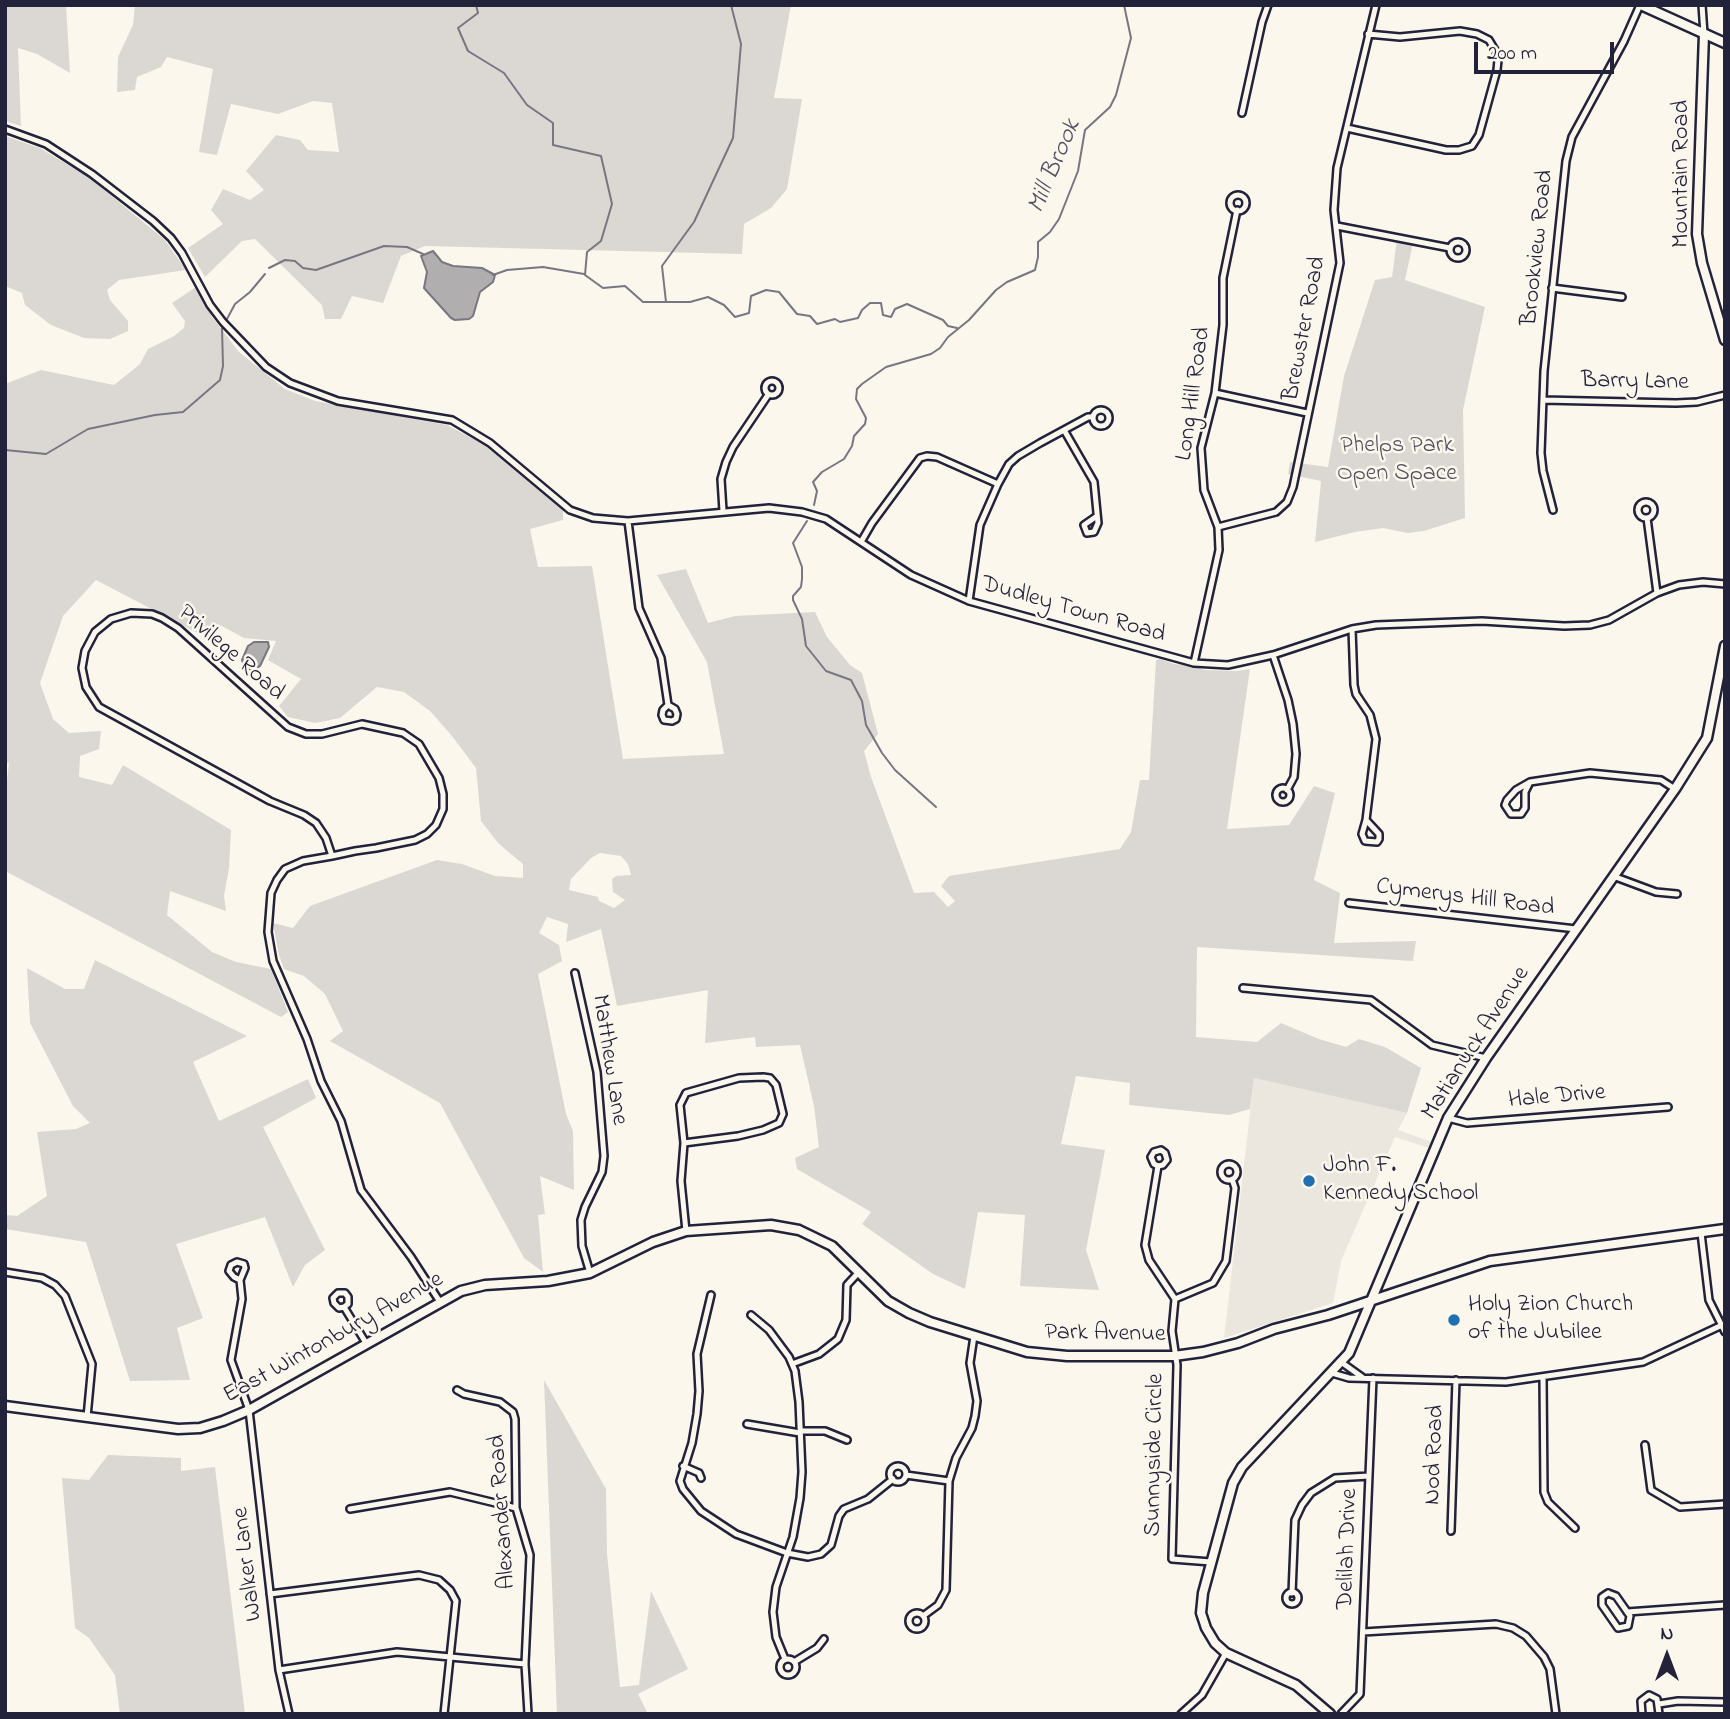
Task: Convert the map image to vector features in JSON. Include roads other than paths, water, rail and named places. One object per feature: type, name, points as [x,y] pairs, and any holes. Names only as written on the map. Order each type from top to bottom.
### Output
[{"type":"main road","points":[[1641,5],[1725,43]]},
{"type":"main road","name":"Mountain Road","points":[[1704,34],[1698,234],[1702,263],[1725,340]]},
{"type":"main road","name":"Matianuck Avenue","points":[[1330,1714],[1296,1685],[1226,1653],[1209,1634],[1202,1616],[1202,1600],[1211,1562],[1238,1472],[1349,1353],[1448,1118],[1486,1058],[1675,789],[1707,738],[1725,646]]},
{"type":"main road","name":"Park Avenue","points":[[514,1282],[548,1281],[590,1273],[653,1242],[686,1231],[771,1225],[791,1227],[825,1242],[888,1301],[930,1322],[1027,1352],[1174,1356],[1238,1343],[1490,1261],[1725,1229]]},
{"type":"main road","name":"East Wintonbury Avenue","points":[[5,1406],[178,1429],[200,1428],[223,1422],[249,1409],[461,1291],[514,1282]]},
{"type":"street","points":[[1242,113],[1268,5]]},
{"type":"street","name":"Brewster Road","points":[[1218,527],[1276,512],[1287,502],[1293,487],[1340,263],[1334,210],[1335,187],[1376,5]]},
{"type":"street","name":"Brookview Road","points":[[1553,510],[1543,471],[1543,400],[1566,161],[1572,137],[1641,5]]},
{"type":"street","name":"Mountain Road","points":[[1702,5],[1704,34]]},
{"type":"street","points":[[1347,128],[1446,150],[1460,150],[1472,146],[1479,135],[1497,71],[1495,50],[1489,40],[1477,34],[1460,31],[1400,37],[1368,34]]},
{"type":"street","name":"Dudley Town Road","points":[[5,129],[46,144],[92,174],[153,221],[182,253],[223,322],[266,367],[290,383],[338,401],[452,420],[490,443],[570,510],[593,519],[628,522],[769,508],[802,512],[826,519],[911,575],[969,601],[1194,663],[1228,665],[1273,655],[1352,629],[1376,625],[1482,621],[1579,627],[1609,620],[1657,593],[1691,583],[1725,584]]},
{"type":"street","name":"Long Hill Road","points":[[1194,663],[1219,550],[1218,527],[1204,490],[1200,466],[1201,448],[1215,393],[1223,325],[1223,278],[1237,211]]},
{"type":"street","points":[[1337,226],[1450,248]]},
{"type":"street","points":[[1552,288],[1622,297]]},
{"type":"street","points":[[1215,393],[1307,413]]},
{"type":"street","points":[[723,511],[721,479],[726,462],[768,394]]},
{"type":"street","name":"Barry Lane","points":[[1543,400],[1676,403],[1697,402],[1725,395]]},
{"type":"street","points":[[969,601],[980,525],[1009,464],[1064,430],[1093,417]]},
{"type":"street","points":[[1064,430],[1094,482],[1097,516]]},
{"type":"street","points":[[861,542],[920,458],[937,457],[998,484]]},
{"type":"street","points":[[1647,519],[1657,593]]},
{"type":"street","points":[[628,522],[639,608],[661,658],[668,705]]},
{"type":"street","name":"Privilege Road","points":[[332,856],[326,838],[316,823],[304,815],[270,801],[99,707],[86,687],[82,668],[85,650],[96,632],[121,616],[152,614],[178,628],[281,722],[296,731],[322,734],[362,724],[403,733],[419,744],[439,778],[443,809],[436,825],[427,834],[415,840],[294,864],[285,869],[269,900],[268,932],[270,950],[321,1081],[341,1121],[361,1190],[411,1257],[440,1302]]},
{"type":"street","points":[[1352,629],[1354,685],[1356,694],[1370,715],[1376,739],[1366,820]]},
{"type":"street","points":[[1273,655],[1289,700],[1293,724],[1294,777],[1287,790]]},
{"type":"street","points":[[1530,782],[1525,792],[1525,808],[1521,814],[1511,814],[1505,805],[1507,800],[1516,790],[1530,782],[1590,773],[1661,780],[1675,789]]},
{"type":"street","points":[[1613,876],[1656,892],[1677,894]]},
{"type":"street","name":"Cymerys Hill Road","points":[[1349,902],[1576,929]]},
{"type":"street","name":"Matthew Lane","points":[[575,973],[597,1072],[604,1156],[603,1172],[585,1207],[580,1233],[590,1273]]},
{"type":"street","points":[[1243,988],[1371,1000],[1432,1045],[1486,1058]]},
{"type":"street","points":[[684,1143],[718,1140],[774,1126],[782,1119],[783,1114],[776,1085],[769,1078],[739,1078],[685,1093],[680,1105],[684,1143],[681,1181],[686,1231]]},
{"type":"street","name":"Hale Drive","points":[[1448,1118],[1468,1123],[1668,1107]]},
{"type":"street","points":[[1158,1166],[1144,1245],[1149,1260],[1175,1299],[1172,1331],[1174,1356]]},
{"type":"street","points":[[1175,1299],[1213,1283],[1226,1261],[1235,1188],[1232,1179]]},
{"type":"street","points":[[1332,1373],[1349,1378],[1506,1382],[1643,1362],[1723,1329],[1709,1300],[1700,1233]]},
{"type":"street","points":[[5,1272],[42,1278],[64,1294],[92,1364],[87,1418]]},
{"type":"street","points":[[792,1364],[818,1354],[838,1339],[846,1320],[847,1285],[859,1272]]},
{"type":"street","name":"Walker Lane","points":[[240,1280],[243,1299],[230,1360],[249,1409],[279,1670],[289,1714]]},
{"type":"street","points":[[711,1294],[697,1354],[697,1414],[692,1443],[683,1466],[681,1485],[701,1511],[736,1534],[788,1553],[808,1557],[826,1550],[834,1540],[841,1512],[868,1499],[893,1479]]},
{"type":"street","points":[[344,1307],[366,1343]]},
{"type":"street","points":[[751,1315],[769,1330],[792,1364],[798,1390],[800,1498],[796,1525],[776,1587],[773,1612],[776,1637],[785,1659],[794,1662],[817,1648],[824,1639]]},
{"type":"street","points":[[923,1615],[938,1605],[946,1590],[949,1481],[956,1458],[972,1428],[977,1401],[970,1363],[974,1335]]},
{"type":"street","name":"Sunnyside Circle","points":[[1174,1356],[1177,1365],[1172,1559],[1211,1562]]},
{"type":"street","points":[[1341,1362],[1362,1377]]},
{"type":"street","points":[[1543,1377],[1544,1492],[1548,1502],[1574,1528]]},
{"type":"street","name":"Delilah Drive","points":[[1341,1714],[1360,1694],[1373,1378]]},
{"type":"street","name":"Nod Road","points":[[1451,1531],[1456,1380]]},
{"type":"street","name":"Alexander Road","points":[[457,1390],[500,1402],[513,1412],[515,1419],[516,1508],[530,1555],[525,1664],[528,1714]]},
{"type":"street","points":[[747,1424],[800,1432],[825,1431],[846,1440]]},
{"type":"street","points":[[1645,1445],[1651,1490],[1680,1507],[1725,1504]]},
{"type":"street","points":[[683,1466],[699,1473],[701,1478]]},
{"type":"street","points":[[893,1479],[891,1471],[896,1466],[903,1467],[906,1475]]},
{"type":"street","points":[[906,1475],[949,1481]]},
{"type":"street","points":[[893,1479],[901,1481],[906,1475]]},
{"type":"street","points":[[1292,1592],[1296,1520],[1302,1505],[1320,1486],[1335,1478],[1369,1476]]},
{"type":"street","points":[[350,1509],[450,1492],[516,1508]]},
{"type":"street","points":[[270,1594],[419,1575],[439,1580],[450,1590],[456,1601],[444,1714]]},
{"type":"street","points":[[1613,1593],[1627,1612],[1630,1624],[1625,1628],[1618,1628],[1602,1605],[1602,1597],[1613,1593]]},
{"type":"street","points":[[1627,1612],[1725,1605]]},
{"type":"street","points":[[1363,1632],[1496,1624],[1513,1628],[1526,1636],[1544,1657],[1550,1669],[1556,1714]]},
{"type":"street","points":[[279,1670],[397,1652],[525,1664]]},
{"type":"street","points":[[1181,1714],[1202,1695],[1226,1653]]},
{"type":"street","points":[[785,1659],[780,1665],[784,1674],[794,1672],[794,1662]]},
{"type":"street","points":[[1642,1714],[1641,1701],[1652,1695],[1659,1704],[1660,1714]]},
{"type":"street","points":[[1659,1704],[1678,1701],[1725,1702]]},
{"type":"waterway","name":"Mill Brook","points":[[476,5],[478,13],[458,28],[468,51],[504,73],[527,105],[553,123],[553,145],[601,156],[612,204],[601,241],[587,252],[585,275],[603,288],[625,286],[643,302],[690,302],[708,297],[724,305],[735,317],[749,313],[751,296],[766,290],[779,292],[797,314],[810,316],[817,324],[835,319],[840,322],[858,318],[870,303],[881,303],[883,315],[891,317],[895,309],[907,304],[957,328]]},
{"type":"waterway","points":[[666,302],[662,266],[694,222],[733,138],[741,44],[731,5]]},
{"type":"waterway","name":"Mill Brook","points":[[814,505],[817,491],[813,482],[822,472],[844,459],[852,446],[854,436],[865,424],[866,418],[856,399],[857,389],[886,367],[931,354],[940,348],[996,290],[1035,270],[1038,242],[1050,232],[1059,219],[1078,171],[1085,130],[1110,107],[1116,95],[1131,38],[1124,5]]},
{"type":"waterway","points":[[269,268],[285,260],[295,261],[303,268],[316,270],[384,246],[407,247],[423,254]]},
{"type":"waterway","points":[[493,275],[507,270],[543,267],[584,274]]},
{"type":"waterway","points":[[227,319],[235,304],[250,292],[265,274]]},
{"type":"waterway","points":[[5,450],[46,454],[88,429],[183,412],[220,380],[223,366],[222,328]]},
{"type":"waterway","points":[[807,521],[793,543],[802,567],[801,587],[793,600],[802,619],[806,646],[826,671],[851,680],[862,701],[866,725],[882,753],[895,770],[936,807]]},
{"type":"place","name":"John F. Kennedy School","points":[[1309,1181]]},
{"type":"place","name":"Holy Zion Church of the Jubilee","points":[[1454,1320]]},
{"type":"park label","name":"Phelps Park Open Space","points":[[1397,461]]}]
